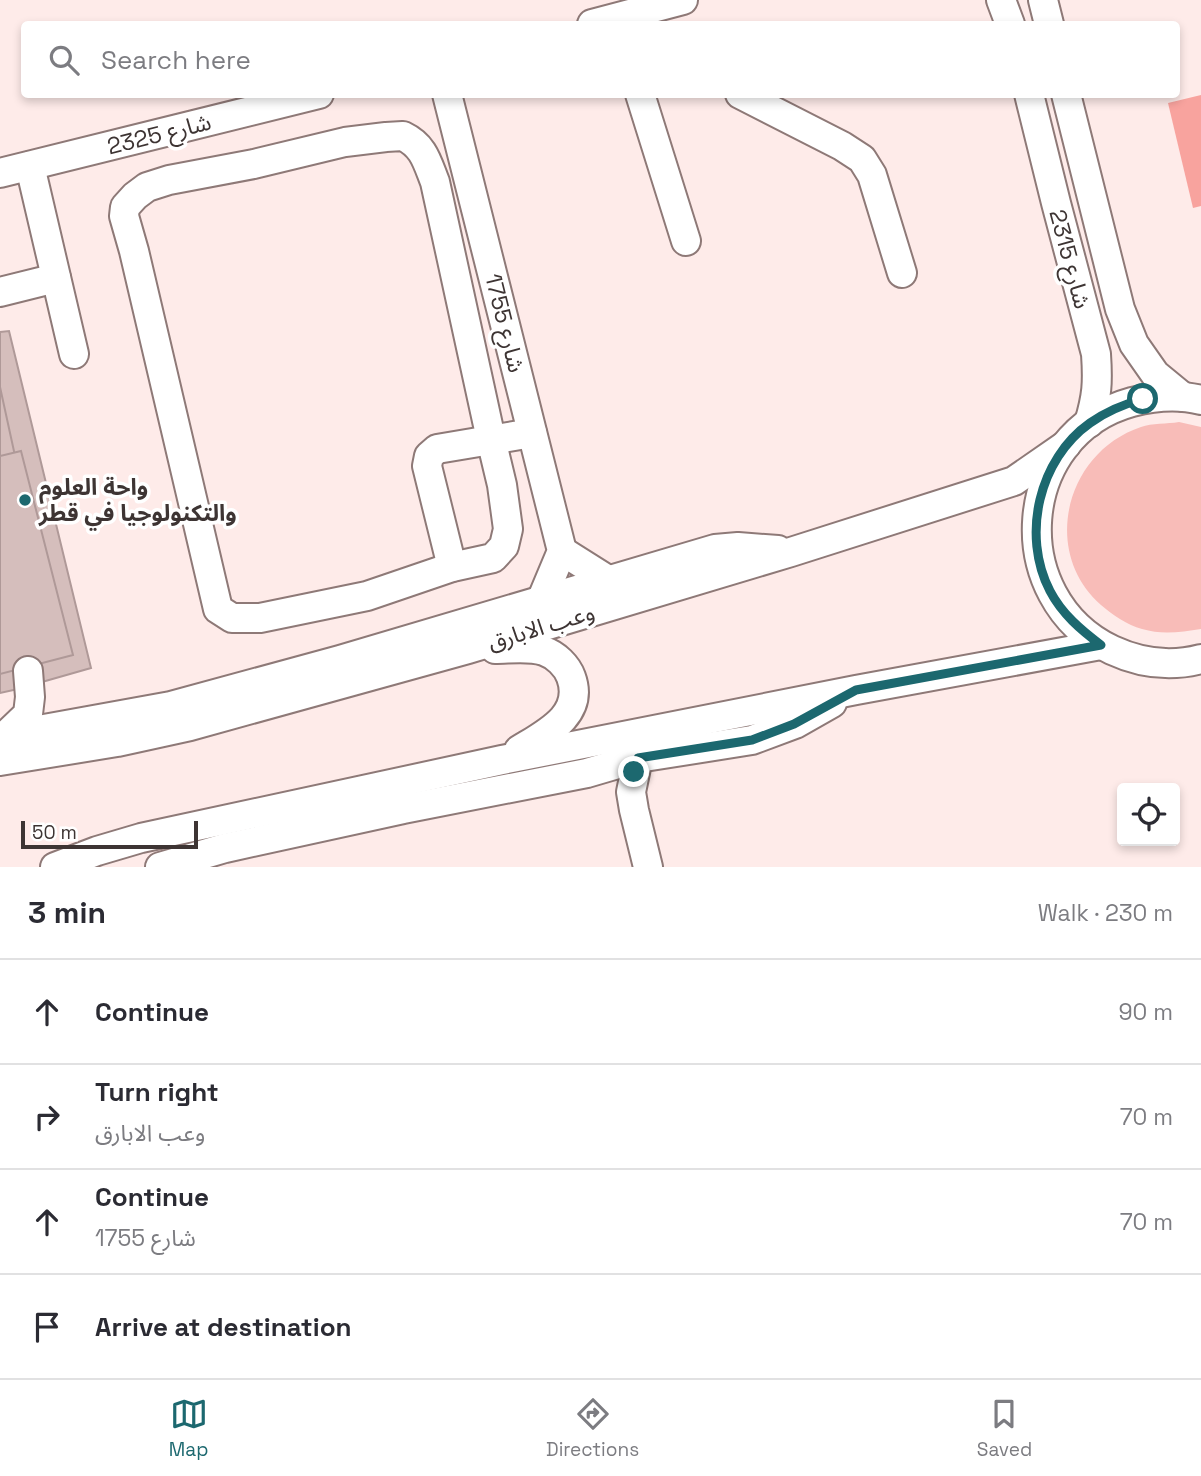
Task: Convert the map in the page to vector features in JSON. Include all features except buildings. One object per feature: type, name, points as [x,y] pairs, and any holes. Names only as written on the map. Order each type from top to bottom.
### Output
[{"type":"street","points":[[614,21],[683,0]]},
{"type":"street","points":[[1002,0],[1009,21]]},
{"type":"street","points":[[1043,0],[1048,21]]},
{"type":"street","name":"شارع 2325","points":[[0,173],[303,98]]},
{"type":"street","name":"شارع 1755","points":[[448,98],[562,551]]},
{"type":"street","points":[[649,98],[686,241]]},
{"type":"street","points":[[748,98],[842,145],[862,159],[872,175],[902,272]]},
{"type":"street","name":"شارع 2315","points":[[1030,98],[1096,354],[1097,397],[1089,423]]},
{"type":"street","name":"شارع 2315","points":[[1067,98],[1120,309],[1134,344],[1156,374],[1192,398]]},
{"type":"street","points":[[403,136],[413,141],[422,151],[435,182],[451,257],[502,485],[508,529],[504,546],[493,558],[452,567],[367,596],[260,618],[232,618],[218,609],[124,216],[125,207],[147,187],[169,180],[254,164],[345,142],[403,136]]},
{"type":"street","points":[[30,166],[74,354]]},
{"type":"street","points":[[451,257],[486,248]]},
{"type":"street","points":[[0,292],[56,278]]},
{"type":"street","points":[[1192,398],[1163,396],[1143,399],[1124,404],[1089,423],[1066,445],[1052,466],[1042,490],[1036,541],[1050,590],[1063,611],[1081,630],[1101,645],[1145,661],[1168,663],[1201,659]]},
{"type":"street","points":[[452,567],[427,466],[429,456],[437,449],[533,433]]},
{"type":"street","name":"وعب الابارق","points":[[2,745],[117,742],[190,726],[468,649],[791,552],[1014,481],[1066,445]]},
{"type":"street","points":[[2,745],[171,706],[340,660],[715,549],[766,548],[791,552]]},
{"type":"street","points":[[541,600],[562,551],[608,580]]},
{"type":"street","points":[[30,867],[141,838],[502,760],[1101,645]]},
{"type":"street","points":[[468,649],[544,651],[563,664],[573,681],[574,694],[565,717],[553,729],[502,760]]},
{"type":"street","points":[[2,745],[27,715],[30,697],[28,671]]},
{"type":"street","points":[[160,867],[225,848],[587,773],[638,758],[752,740],[794,724],[856,690]]},
{"type":"street","points":[[638,758],[631,792],[648,867]]},
{"type":"street","points":[[587,773],[613,786],[634,810]]},
{"type":"street","points":[[336,795],[372,799],[403,810]]},
{"type":"street","points":[[55,867],[97,851]]},
{"type":"shaded area","points":[[1201,95],[1201,206],[1193,208],[1168,103]]},
{"type":"shaded area","points":[[1179,422],[1201,427],[1201,629],[1157,632],[1131,625],[1101,605],[1082,583],[1071,558],[1067,532],[1070,505],[1079,480],[1095,458],[1115,440],[1141,427]]},
{"type":"place","name":"واحة العلوم والتكنولوجيا في قطر","points":[[25,500]]},
{"type":"route","points":[[634,772],[638,758],[752,740],[774,733],[856,690],[1101,645],[1081,630],[1063,611],[1050,590],[1036,541],[1037,515],[1042,490],[1052,466],[1073,437],[1106,413],[1143,399]]}]
